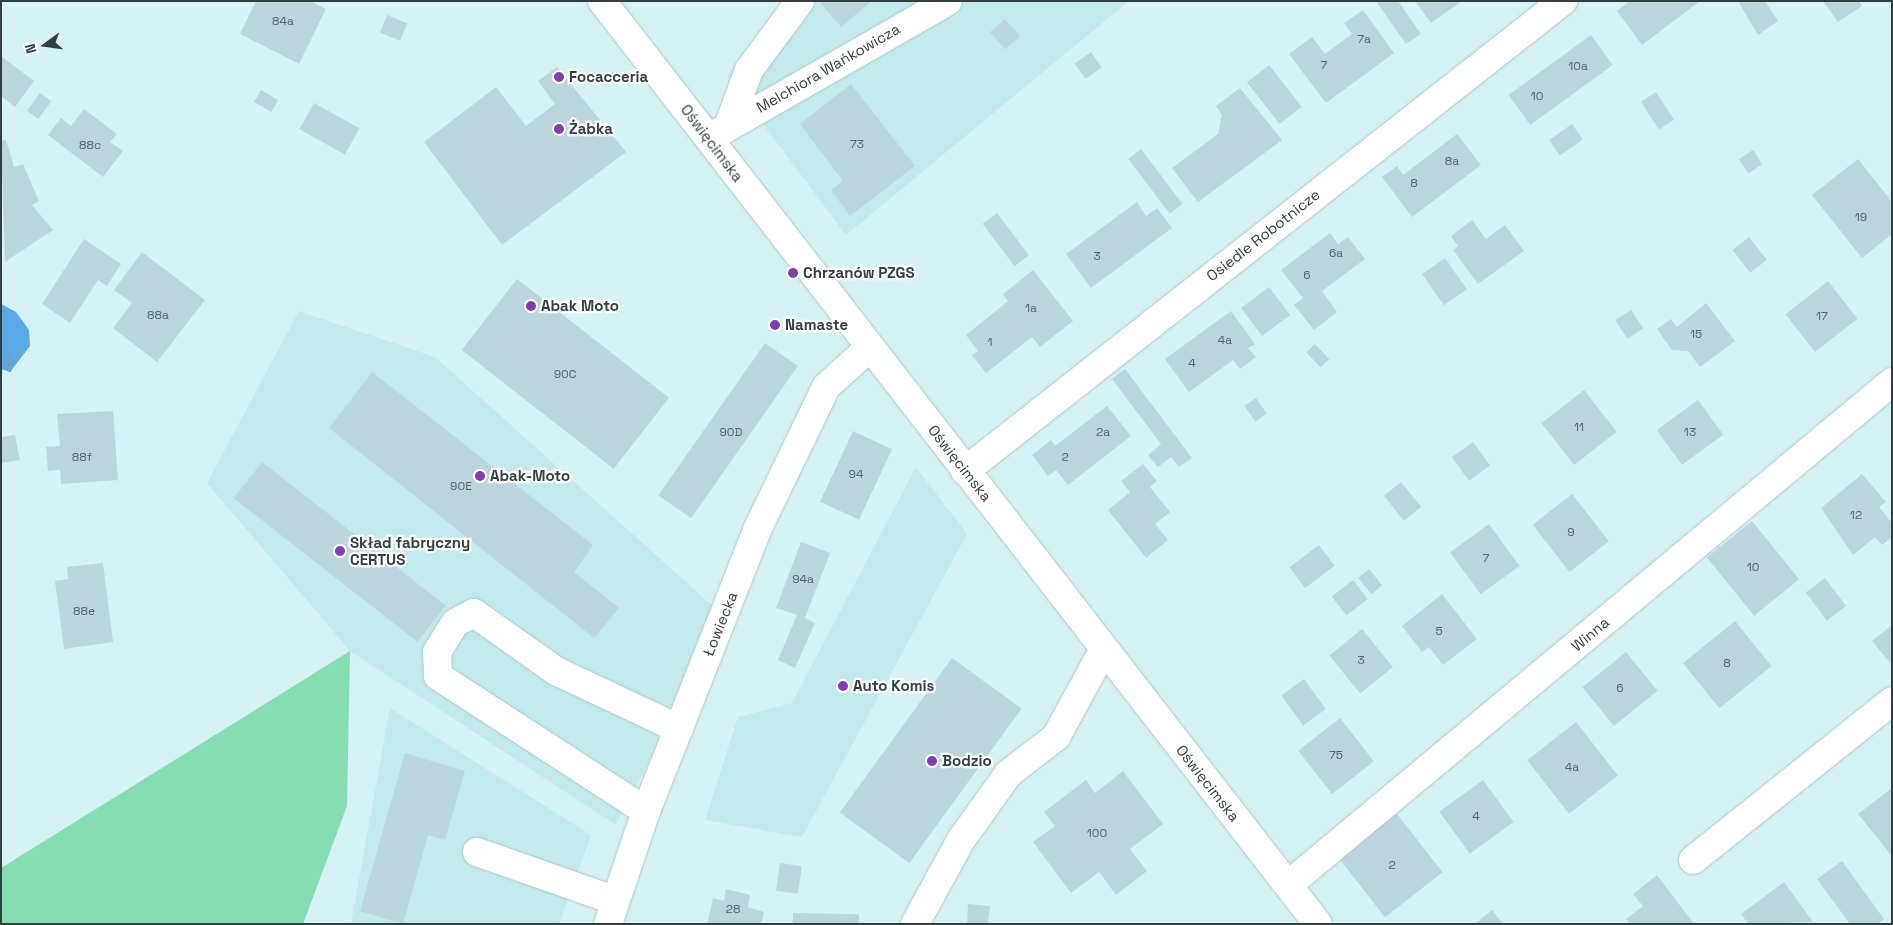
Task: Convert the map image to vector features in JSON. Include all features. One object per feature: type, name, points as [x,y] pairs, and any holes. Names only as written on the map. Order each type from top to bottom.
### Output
[{"type":"street","name":"Oświęcimska","points":[[602,1],[719,131],[870,347],[1318,924]]},
{"type":"street","points":[[719,131],[749,70],[800,1]]},
{"type":"street","name":"Melchiora Wańkowicza","points":[[719,131],[948,1]]},
{"type":"street","name":"Osiedle Robotnicze","points":[[965,470],[1563,1]]},
{"type":"street","name":"Łowiecka","points":[[612,912],[646,811],[757,530],[826,387],[870,347]]},
{"type":"street","name":"Winna","points":[[1288,885],[1892,382]]},
{"type":"street","points":[[646,811],[438,676],[437,652],[455,623],[474,613],[556,671],[679,729]]},
{"type":"street","points":[[915,924],[961,840],[1008,774],[1056,737],[1104,649]]},
{"type":"street","points":[[1694,860],[1892,701]]},
{"type":"street","points":[[477,852],[612,912]]},
{"type":"path","points":[[8,349],[10,372]]},
{"type":"shaded area","points":[[791,1],[1129,1],[846,235],[727,76]]},
{"type":"shaded area","points":[[299,311],[435,357],[724,616],[616,825],[350,651],[207,483]]},
{"type":"shaded area","points":[[916,467],[967,534],[802,837],[705,820],[738,717],[792,703]]},
{"type":"shaded area","points":[[390,708],[591,835],[559,924],[351,924]]},
{"type":"green space","points":[[350,651],[347,806],[303,924],[1,924],[1,868]]},
{"type":"water","points":[[1,304],[16,312],[29,330],[30,346],[10,372],[1,369]]},
{"type":"building","points":[[256,1],[310,1],[326,9],[299,64],[240,34]]},
{"type":"building","points":[[819,1],[872,1],[841,27]]},
{"type":"building","points":[[1376,1],[1398,1],[1421,34],[1406,44]]},
{"type":"building","points":[[1415,1],[1462,1],[1431,23]]},
{"type":"building","points":[[1630,1],[1700,1],[1642,45],[1617,11]]},
{"type":"building","points":[[1738,1],[1765,1],[1778,21],[1758,35]]},
{"type":"building","points":[[1823,1],[1859,1],[1862,6],[1838,22]]},
{"type":"building","points":[[1363,10],[1394,53],[1326,103],[1289,54],[1312,37],[1325,54],[1352,34],[1344,23]]},
{"type":"building","points":[[387,15],[407,23],[400,41],[380,33]]},
{"type":"building","points":[[1005,19],[1020,36],[1005,49],[990,32]]},
{"type":"building","points":[[1591,35],[1613,65],[1530,125],[1508,95]]},
{"type":"building","points":[[1091,52],[1102,68],[1086,79],[1075,63]]},
{"type":"building","points":[[1,56],[34,81],[15,107],[1,96]]},
{"type":"building","points":[[1269,65],[1302,107],[1280,124],[1247,82]]},
{"type":"building","points":[[557,67],[626,152],[502,245],[424,142],[496,87],[526,126],[555,104],[538,81]]},
{"type":"building","points":[[851,84],[915,166],[850,216],[831,190],[843,181],[800,124]]},
{"type":"building","points":[[1240,88],[1282,140],[1198,202],[1172,168],[1218,134],[1222,115],[1216,106]]},
{"type":"building","points":[[261,90],[278,100],[271,112],[254,102]]},
{"type":"building","points":[[1656,92],[1674,120],[1659,129],[1641,102]]},
{"type":"building","points":[[40,93],[51,101],[38,119],[27,111]]},
{"type":"building","points":[[314,103],[359,128],[345,154],[299,129]]},
{"type":"building","points":[[84,109],[117,134],[110,142],[123,151],[103,177],[48,135],[61,118],[71,126]]},
{"type":"building","points":[[1572,124],[1583,140],[1560,156],[1549,140]]},
{"type":"building","points":[[1457,134],[1481,165],[1412,217],[1382,177],[1397,166],[1403,175]]},
{"type":"building","points":[[6,140],[14,167],[23,164],[39,201],[32,205],[53,230],[5,262],[1,141]]},
{"type":"building","points":[[1141,149],[1183,204],[1170,214],[1128,159]]},
{"type":"building","points":[[1753,150],[1762,164],[1748,174],[1739,159]]},
{"type":"building","points":[[1858,159],[1892,202],[1892,234],[1862,258],[1812,195]]},
{"type":"building","points":[[1137,202],[1146,216],[1157,208],[1172,228],[1091,288],[1066,254]]},
{"type":"building","points":[[997,213],[1029,255],[1015,266],[983,224]]},
{"type":"building","points":[[1472,220],[1486,239],[1505,225],[1524,251],[1478,284],[1453,250],[1458,246],[1451,236]]},
{"type":"building","points":[[1330,233],[1338,244],[1348,237],[1365,259],[1322,291],[1337,312],[1314,330],[1294,305],[1303,298],[1281,270]]},
{"type":"building","points":[[1749,237],[1767,260],[1750,273],[1732,250]]},
{"type":"building","points":[[84,239],[121,264],[107,286],[98,280],[70,323],[42,304]]},
{"type":"building","points":[[142,252],[205,300],[157,362],[113,328],[132,303],[114,290]]},
{"type":"building","points":[[1445,258],[1467,289],[1444,305],[1422,274]]},
{"type":"building","points":[[1033,270],[1073,321],[1040,347],[1032,337],[986,373],[972,355],[978,351],[966,335],[1008,301],[1003,294]]},
{"type":"building","points":[[517,279],[669,398],[614,469],[462,350]]},
{"type":"building","points":[[1828,281],[1858,319],[1815,352],[1785,314]]},
{"type":"building","points":[[1269,287],[1290,315],[1262,336],[1241,308]]},
{"type":"building","points":[[1706,303],[1735,341],[1700,367],[1688,351],[1672,350],[1657,329],[1671,319],[1677,327]]},
{"type":"building","points":[[1631,310],[1643,328],[1628,339],[1615,321]]},
{"type":"building","points":[[1231,311],[1255,344],[1248,348],[1256,357],[1240,369],[1233,360],[1189,392],[1165,359]]},
{"type":"building","points":[[765,343],[798,366],[691,518],[658,495]]},
{"type":"building","points":[[1315,344],[1329,359],[1321,368],[1306,352]]},
{"type":"building","points":[[1125,369],[1192,458],[1179,467],[1171,457],[1158,467],[1148,455],[1161,444],[1112,379]]},
{"type":"building","points":[[372,372],[593,545],[574,572],[619,608],[594,638],[329,428]]},
{"type":"building","points":[[1584,390],[1617,432],[1574,465],[1541,423]]},
{"type":"building","points":[[1256,398],[1267,414],[1255,422],[1245,406]]},
{"type":"building","points":[[1698,400],[1723,435],[1682,465],[1657,430]]},
{"type":"building","points":[[1107,406],[1131,436],[1068,485],[1056,470],[1048,476],[1032,455],[1051,440],[1055,446]]},
{"type":"building","points":[[113,411],[118,480],[61,484],[60,470],[48,471],[46,447],[60,446],[57,414]]},
{"type":"building","points":[[853,431],[892,449],[859,520],[820,502]]},
{"type":"building","points":[[15,435],[20,460],[1,463],[1,437]]},
{"type":"building","points":[[1473,442],[1490,465],[1469,481],[1452,457]]},
{"type":"building","name":"Skład fabryczny CERTUS","points":[[262,462],[446,605],[417,642],[234,498]]},
{"type":"building","points":[[1143,464],[1157,481],[1150,487],[1170,512],[1155,524],[1168,540],[1146,558],[1108,510],[1130,492],[1121,481]]},
{"type":"building","points":[[1862,474],[1886,502],[1879,507],[1892,523],[1892,537],[1882,545],[1875,537],[1853,555],[1821,508]]},
{"type":"building","points":[[1401,482],[1421,507],[1404,521],[1384,496]]},
{"type":"building","points":[[1572,494],[1609,541],[1570,572],[1533,525]]},
{"type":"building","points":[[1752,521],[1799,579],[1754,616],[1707,558]]},
{"type":"building","points":[[1489,524],[1520,566],[1481,594],[1450,552]]},
{"type":"building","points":[[801,542],[830,553],[805,618],[815,623],[795,668],[778,660],[797,615],[776,608]]},
{"type":"building","points":[[1319,545],[1335,566],[1305,588],[1289,567]]},
{"type":"building","points":[[103,563],[113,642],[64,649],[55,581],[68,579],[67,567]]},
{"type":"building","points":[[1369,569],[1382,585],[1371,594],[1358,578]]},
{"type":"building","points":[[1825,578],[1846,606],[1827,620],[1806,592]]},
{"type":"building","points":[[1353,580],[1368,599],[1346,616],[1332,597]]},
{"type":"building","points":[[1442,594],[1477,639],[1443,665],[1429,647],[1422,652],[1402,626]]},
{"type":"building","points":[[1735,621],[1772,666],[1719,708],[1683,663]]},
{"type":"building","points":[[1892,625],[1892,665],[1872,641]]},
{"type":"building","points":[[1362,629],[1393,667],[1360,694],[1329,655]]},
{"type":"building","points":[[1626,652],[1657,691],[1614,726],[1582,687]]},
{"type":"building","name":"Bodzio","points":[[952,658],[1022,709],[909,863],[840,813]]},
{"type":"building","points":[[1304,679],[1326,709],[1303,725],[1281,695]]},
{"type":"building","points":[[1340,718],[1374,761],[1332,794],[1298,751]]},
{"type":"building","points":[[1576,722],[1618,776],[1569,814],[1527,760]]},
{"type":"building","points":[[405,753],[465,771],[445,840],[428,835],[403,924],[360,911]]},
{"type":"building","points":[[1123,771],[1163,824],[1130,849],[1147,871],[1116,895],[1099,872],[1071,893],[1033,842],[1055,826],[1044,812],[1086,780],[1095,793]]},
{"type":"building","points":[[1483,780],[1514,822],[1470,854],[1439,812]]},
{"type":"building","points":[[1892,788],[1892,856],[1858,814]]},
{"type":"building","points":[[1397,814],[1443,872],[1385,917],[1339,859]]},
{"type":"building","points":[[1842,861],[1884,919],[1877,924],[1850,924],[1817,879]]},
{"type":"building","points":[[780,863],[802,866],[798,894],[776,891]]},
{"type":"building","points":[[1657,875],[1694,924],[1630,924],[1626,919],[1643,906],[1633,894]]},
{"type":"building","points":[[1784,882],[1813,922],[1748,924],[1741,914]]},
{"type":"building","points":[[726,889],[750,895],[748,907],[764,912],[761,924],[707,924],[713,898],[724,901]]},
{"type":"building","points":[[968,904],[990,906],[988,924],[967,924]]},
{"type":"building","points":[[1492,910],[1503,924],[1475,924]]},
{"type":"building","points":[[793,913],[859,914],[859,924],[793,924]]},
{"type":"place","name":"Focacceria","points":[[559,77]]},
{"type":"place","name":"Żabka","points":[[559,129]]},
{"type":"place","name":"Chrzanów PZGS","points":[[793,273]]},
{"type":"place","name":"Abak Moto","points":[[531,306]]},
{"type":"place","name":"Namaste","points":[[775,325]]},
{"type":"place","name":"Abak-Moto","points":[[480,476]]},
{"type":"place","name":"Skład fabryczny CERTUS","points":[[340,551]]},
{"type":"place","name":"Auto Komis","points":[[843,686]]},
{"type":"place","name":"Bodzio","points":[[932,761]]}]
